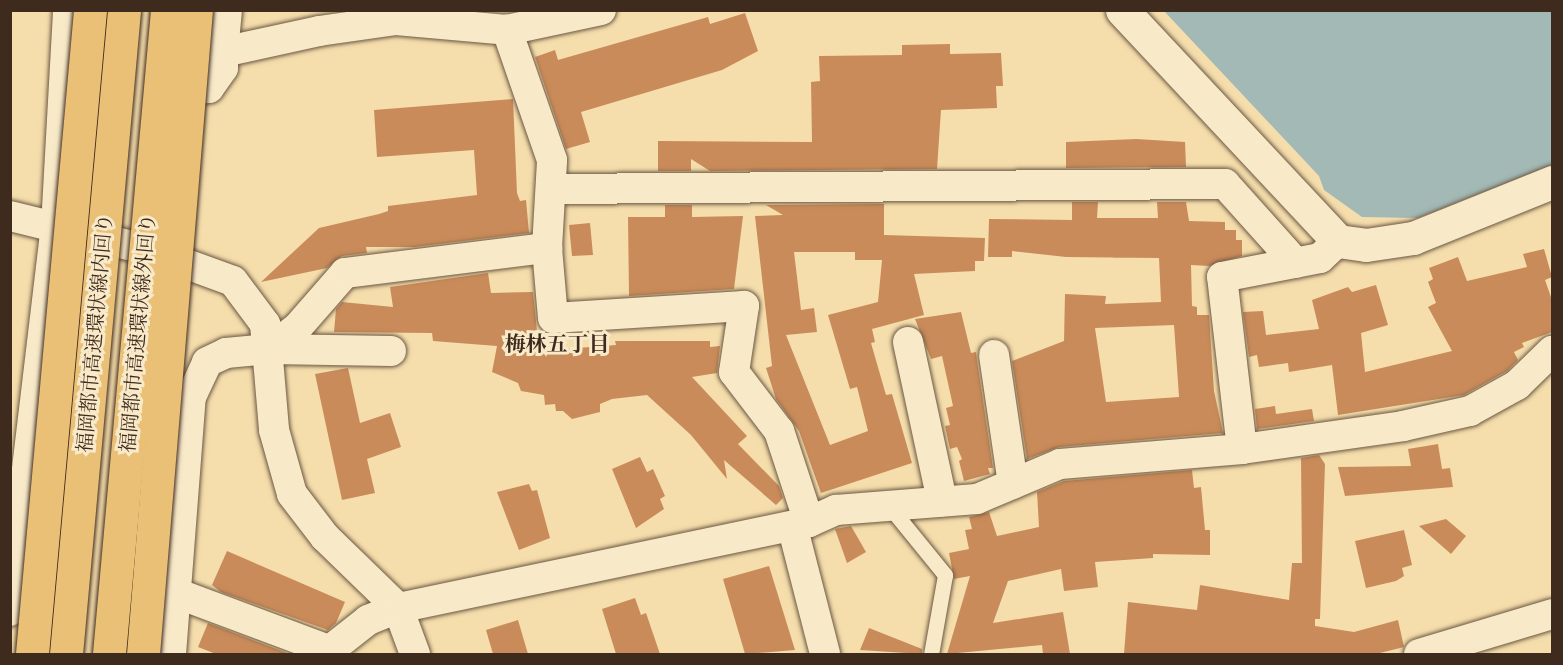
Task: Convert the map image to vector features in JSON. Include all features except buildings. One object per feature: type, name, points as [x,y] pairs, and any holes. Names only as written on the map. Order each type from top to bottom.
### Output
[{"type":"highway","points":[[32,654],[90,10]]},
{"type":"highway","name":"福岡都市高速環状線内回り","points":[[66,654],[124,10]]},
{"type":"highway","name":"福岡都市高速環状線外回り","points":[[109,654],[167,10]]},
{"type":"highway","points":[[143,654],[196,10]]},
{"type":"street","points":[[10,611],[56,227],[68,10]]},
{"type":"street","points":[[168,90],[209,88],[223,68],[227,10]]},
{"type":"street","points":[[224,52],[396,15],[507,30],[601,10]]},
{"type":"street","points":[[1122,10],[1338,240],[1366,245],[1413,238],[1552,182]]},
{"type":"street","points":[[507,30],[552,160],[547,248],[553,318],[744,306],[734,372],[778,431],[801,526],[825,654]]},
{"type":"street","points":[[551,189],[1225,184],[1296,263]]},
{"type":"street","points":[[10,216],[148,250],[233,280],[265,324],[274,430],[292,494],[326,537],[398,608],[415,654]]},
{"type":"street","points":[[1242,449],[1222,277],[1320,258],[1338,240]]},
{"type":"street","points":[[269,350],[297,328],[345,273],[547,248]]},
{"type":"street","points":[[908,342],[942,501]]},
{"type":"street","points":[[171,654],[190,397],[207,362],[226,353],[269,350],[391,351]]},
{"type":"street","points":[[176,593],[328,653],[368,620],[398,608],[801,526],[836,510],[977,499],[1060,464],[1242,449],[1403,426],[1470,411],[1517,385],[1552,351]]},
{"type":"street","points":[[994,355],[1013,484]]},
{"type":"street","points":[[1419,654],[1552,614]]},
{"type":"lane","points":[[889,506],[945,575],[931,654]]},
{"type":"water","points":[[1164,11],[1552,11],[1552,165],[1418,218],[1362,217],[1324,190],[1319,176]]},
{"type":"district","name":"梅林五丁目","points":[[557,344]]}]
